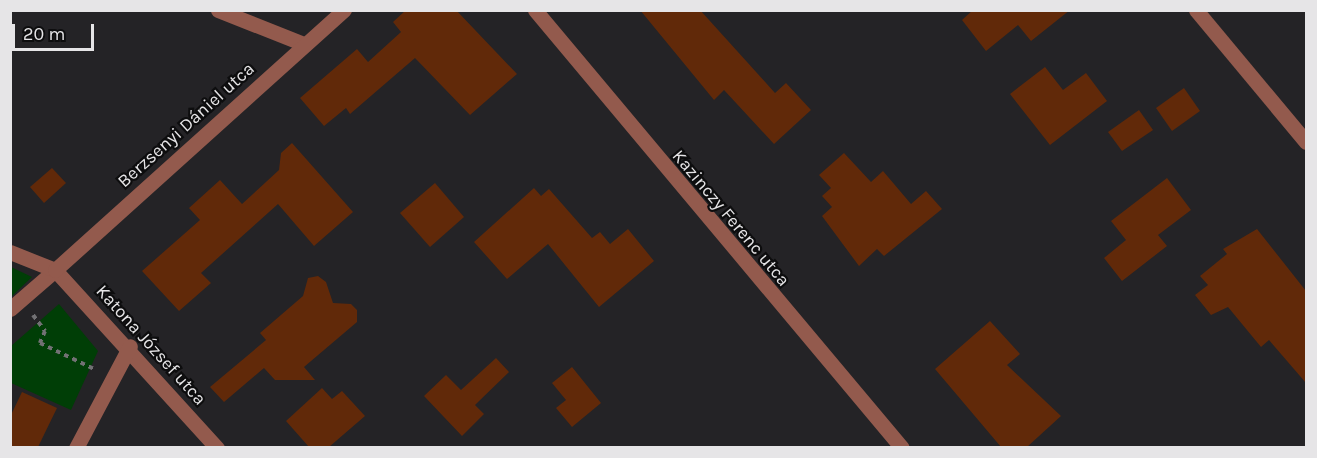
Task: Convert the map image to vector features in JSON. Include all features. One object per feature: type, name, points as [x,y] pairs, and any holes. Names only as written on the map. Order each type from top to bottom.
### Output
[{"type":"street","points":[[218,10],[304,44]]},
{"type":"street","name":"Berzsenyi Dániel utca","points":[[15,304],[344,10]]},
{"type":"street","name":"Kazinczy Ferenc utca","points":[[535,10],[902,447]]},
{"type":"street","points":[[1196,10],[1306,142]]},
{"type":"street","points":[[10,252],[55,270]]},
{"type":"street","name":"Katona József utca","points":[[55,270],[130,346],[217,447]]},
{"type":"street","points":[[76,447],[130,346]]},
{"type":"path","points":[[15,304],[45,331],[40,343],[114,379]]},
{"type":"green space","points":[[11,267],[32,277],[11,297]]},
{"type":"green space","points":[[59,304],[98,351],[71,410],[11,383],[11,346]]},
{"type":"building","points":[[406,10],[456,10],[517,74],[470,115],[415,58],[350,114],[346,108],[324,126],[300,98],[357,49],[368,62],[401,32],[393,22]]},
{"type":"building","points":[[640,10],[700,10],[775,93],[786,83],[811,110],[774,144],[724,90],[714,100]]},
{"type":"building","points":[[973,10],[1070,10],[1031,41],[1018,25],[986,51],[962,20]]},
{"type":"building","points":[[1045,67],[1063,90],[1086,73],[1107,101],[1050,145],[1010,94]]},
{"type":"building","points":[[1184,88],[1200,111],[1172,131],[1156,108]]},
{"type":"building","points":[[1139,110],[1153,130],[1122,151],[1108,132]]},
{"type":"building","points":[[292,143],[353,212],[314,246],[278,204],[201,273],[211,283],[179,311],[142,271],[200,220],[189,208],[220,180],[242,204],[279,170],[281,153]]},
{"type":"building","points":[[844,153],[871,182],[883,171],[911,204],[926,191],[942,209],[884,256],[877,249],[859,266],[822,216],[832,207],[822,196],[831,188],[819,175]]},
{"type":"building","points":[[52,168],[66,183],[44,203],[30,187]]},
{"type":"building","points":[[1167,178],[1191,210],[1158,235],[1167,246],[1122,281],[1104,258],[1126,240],[1111,221]]},
{"type":"building","points":[[435,183],[464,217],[430,247],[400,213]]},
{"type":"building","points":[[534,188],[541,196],[549,189],[592,238],[600,232],[610,244],[628,229],[654,261],[599,307],[548,244],[507,279],[474,242]]},
{"type":"building","points":[[1257,229],[1306,291],[1306,383],[1269,340],[1261,347],[1228,307],[1211,315],[1195,295],[1208,285],[1200,276],[1227,254],[1223,249]]},
{"type":"building","points":[[318,276],[326,282],[333,303],[351,304],[357,310],[357,322],[304,367],[315,380],[275,380],[264,368],[224,402],[210,387],[266,340],[260,333],[303,296],[308,278]]},
{"type":"building","points":[[990,321],[1020,354],[1007,365],[1061,416],[1027,447],[1001,447],[935,369]]},
{"type":"building","points":[[496,358],[509,372],[475,405],[484,414],[462,436],[424,396],[446,375],[461,390]]},
{"type":"building","points":[[572,367],[601,403],[572,427],[556,408],[566,400],[552,383]]},
{"type":"building","points":[[322,388],[332,399],[342,391],[365,416],[329,447],[309,447],[286,421]]},
{"type":"building","points":[[22,392],[57,408],[38,447],[10,447],[10,417]]}]
